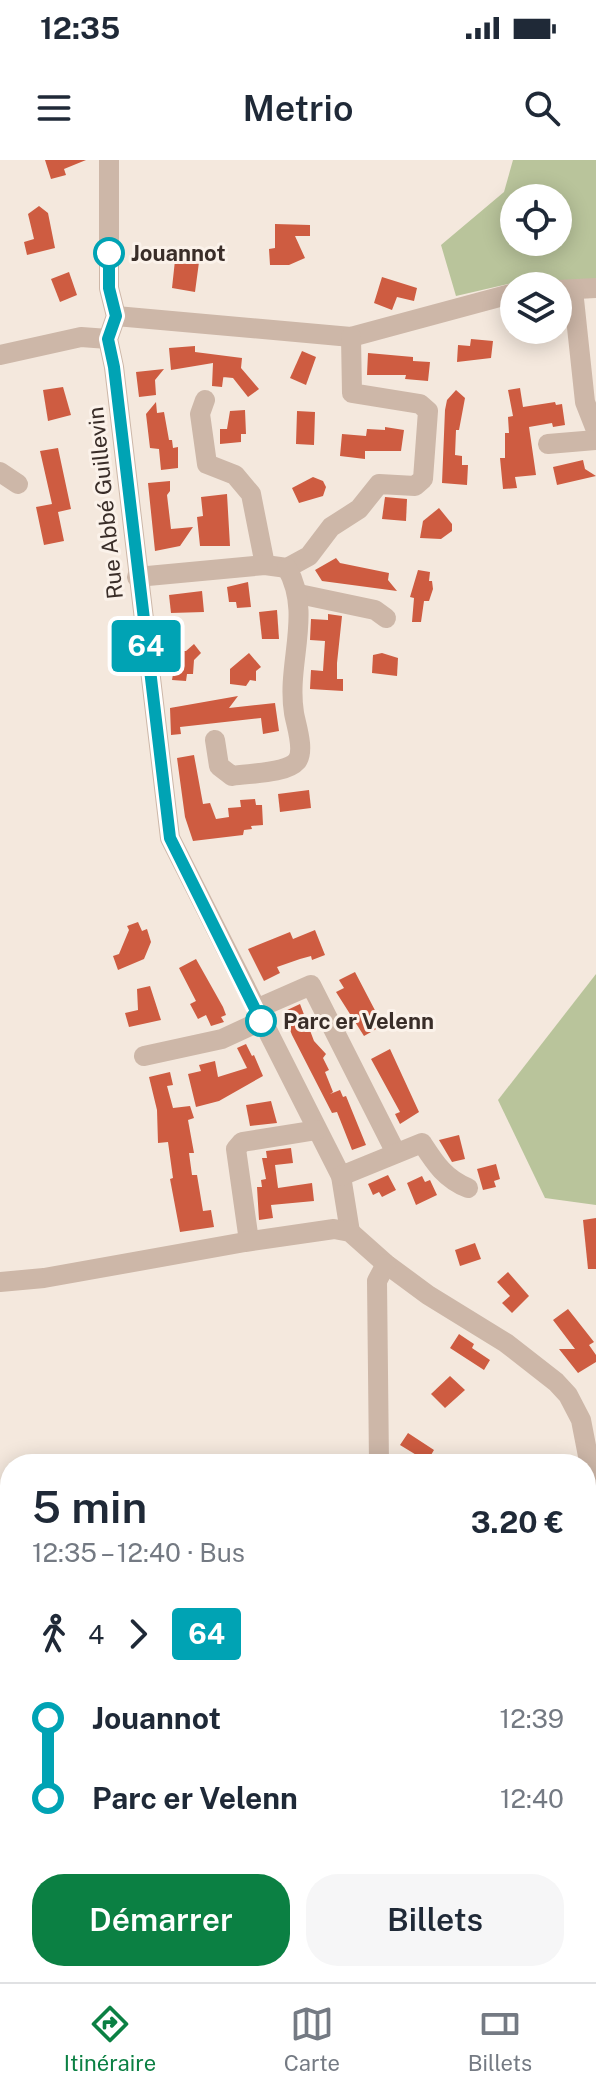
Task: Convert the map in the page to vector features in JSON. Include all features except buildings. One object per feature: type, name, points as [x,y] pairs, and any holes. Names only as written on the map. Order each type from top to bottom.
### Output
[{"type":"street","name":"Rue Abbé Guillevin","points":[[109,160],[109,288],[116,316],[108,339],[114,367],[170,838],[341,1176],[350,1232]]},
{"type":"street","points":[[572,290],[596,288]]},
{"type":"street","points":[[116,316],[351,337],[500,297]]},
{"type":"street","points":[[572,329],[585,402],[596,430]]},
{"type":"street","points":[[0,355],[81,337],[108,339]]},
{"type":"street","points":[[137,577],[265,565],[287,568],[309,556],[331,527],[359,509],[379,484],[415,486],[423,479],[428,411],[420,404],[352,393],[351,337]]},
{"type":"street","points":[[205,400],[200,414],[207,464],[235,475],[251,494],[265,565]]},
{"type":"street","points":[[548,444],[596,440]]},
{"type":"street","points":[[0,472],[18,484]]},
{"type":"street","points":[[215,740],[219,766],[232,776],[284,768],[295,764],[300,755],[292,698],[299,594],[287,568]]},
{"type":"street","points":[[299,594],[375,610],[386,618]]},
{"type":"street","points":[[144,1056],[222,1039],[311,985],[396,1153]]},
{"type":"street","points":[[249,1241],[236,1149],[242,1142],[317,1130]]},
{"type":"street","points":[[341,1176],[422,1143],[441,1171],[452,1181],[468,1188]]},
{"type":"street","points":[[0,1282],[59,1276],[249,1241],[334,1229],[350,1232],[428,1295],[506,1343],[556,1382],[568,1395],[581,1420],[588,1454]]},
{"type":"street","points":[[379,1454],[377,1281],[386,1264]]},
{"type":"green space","points":[[513,160],[596,160],[596,280],[572,281],[572,272],[500,272],[500,286],[456,296],[441,245],[500,195],[500,256],[572,256],[572,184],[506,184]]},
{"type":"green space","points":[[596,974],[596,1205],[545,1198],[498,1100]]},
{"type":"bus line","name":"64","points":[[109,253],[109,288],[116,316],[108,339],[114,367],[170,838],[261,1021]]},
{"type":"place","name":"Jouannot","points":[[109,253]]},
{"type":"place","name":"Parc er Velenn","points":[[261,1021]]}]
